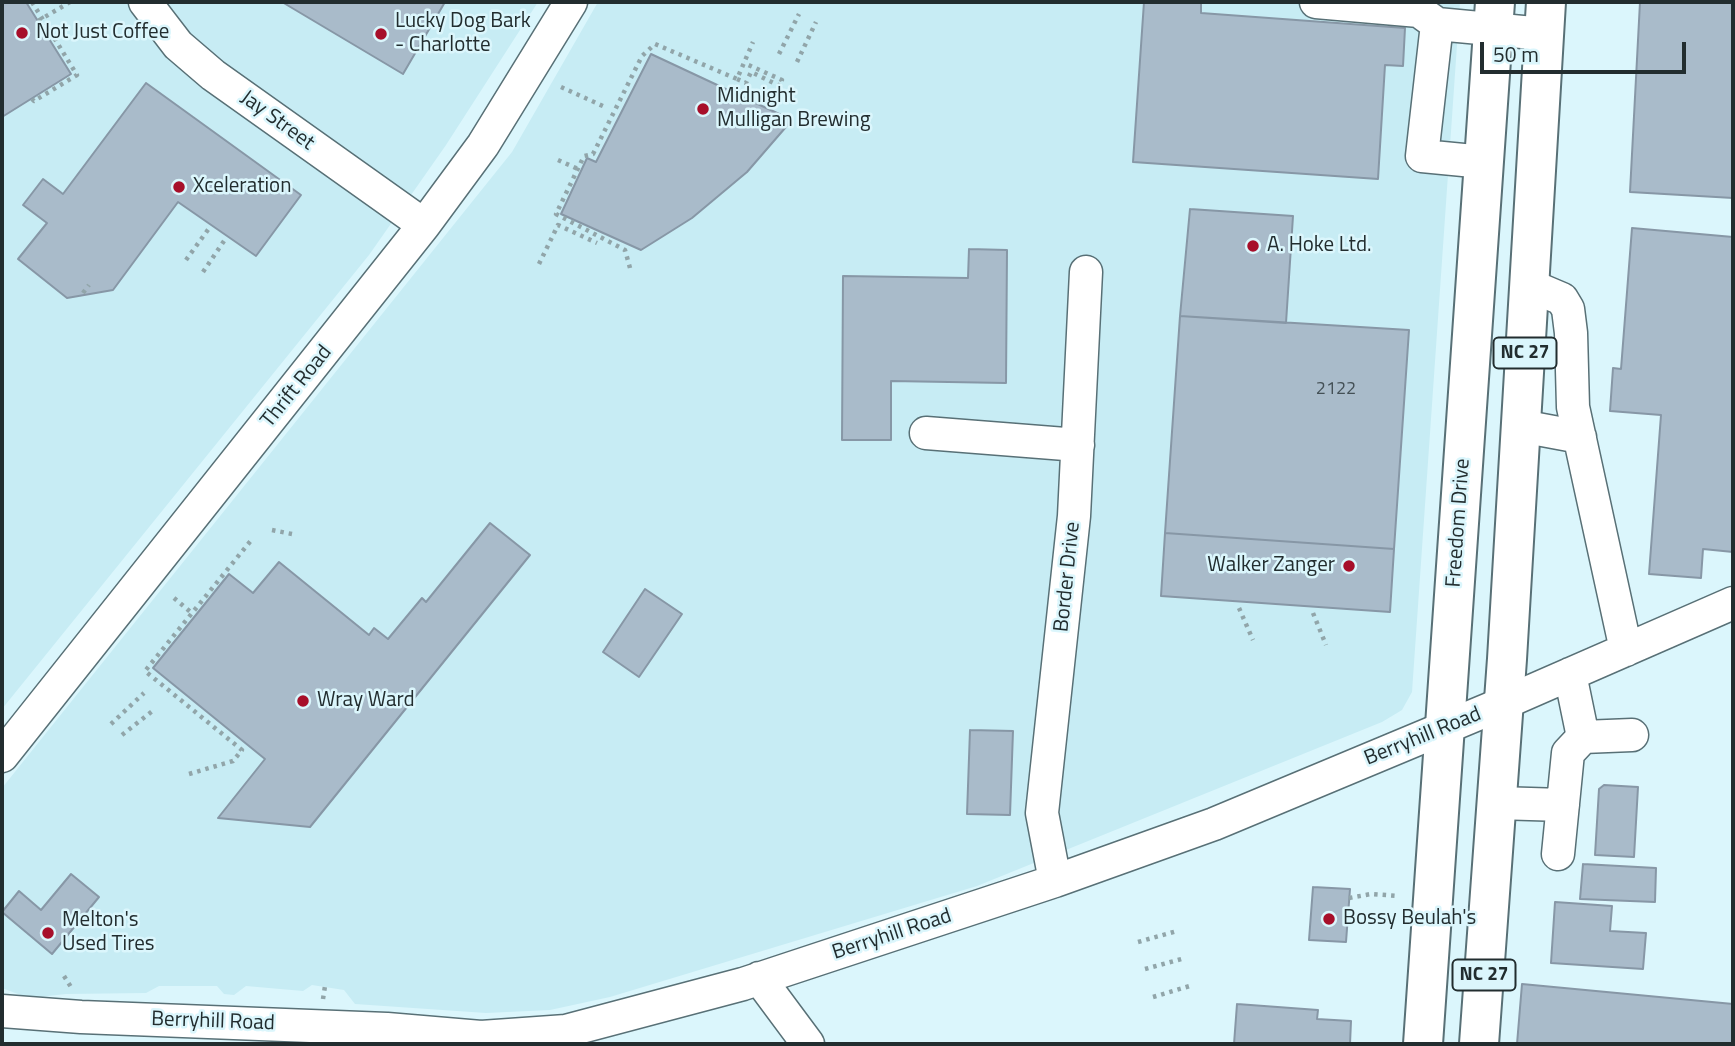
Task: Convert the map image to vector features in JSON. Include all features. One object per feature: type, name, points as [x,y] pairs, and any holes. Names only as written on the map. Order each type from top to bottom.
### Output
[{"type":"main road","name":"Freedom Drive","points":[[1423,1044],[1495,16]]},
{"type":"main road","name":"NC 27","points":[[1479,1044],[1504,703],[1545,18]]},
{"type":"street","name":"Jay Street","points":[[145,2],[178,45],[213,75],[424,225]]},
{"type":"street","name":"Thrift Road","points":[[2,756],[424,225],[483,145],[571,2]]},
{"type":"street","points":[[1316,2],[1419,11],[1437,24],[1495,16],[1545,18]]},
{"type":"street","points":[[1437,24],[1423,156],[1484,162]]},
{"type":"street","name":"Border Drive","points":[[1055,880],[1042,813],[1074,516],[1086,272]]},
{"type":"street","points":[[1529,285],[1562,299],[1568,309],[1572,333],[1576,422],[1626,650]]},
{"type":"street","points":[[1521,426],[1576,422]]},
{"type":"street","points":[[926,433],[1078,445]]},
{"type":"street","name":"Berryhill Road","points":[[2,1010],[82,1031],[481,1037],[566,1031],[760,978],[1214,824],[1504,703],[1733,603]]},
{"type":"street","points":[[1570,674],[1583,737]]},
{"type":"street","points":[[1558,854],[1568,752],[1583,737],[1632,735]]},
{"type":"street","points":[[1497,803],[1563,806]]},
{"type":"street","points":[[760,978],[808,1044]]},
{"type":"path","points":[[32,2],[40,20],[77,75],[34,102],[32,99]]},
{"type":"path","points":[[40,20],[70,2]]},
{"type":"path","points":[[779,54],[799,14]]},
{"type":"path","points":[[797,62],[816,22]]},
{"type":"path","points":[[737,79],[753,42]]},
{"type":"path","points":[[630,268],[625,250],[556,214],[584,156],[593,154],[642,56],[655,44],[746,83],[751,72],[780,86],[782,80],[744,62]]},
{"type":"path","points":[[561,87],[605,107]]},
{"type":"path","points":[[558,160],[578,169]]},
{"type":"path","points":[[540,264],[558,225],[597,243]]},
{"type":"path","points":[[186,260],[210,227]]},
{"type":"path","points":[[203,272],[226,238]]},
{"type":"path","points":[[83,293],[89,285]]},
{"type":"path","points":[[272,530],[292,534]]},
{"type":"path","points":[[189,774],[233,761],[242,750],[145,671],[253,538]]},
{"type":"path","points":[[174,598],[193,614]]},
{"type":"path","points":[[1239,608],[1253,640]]},
{"type":"path","points":[[1312,613],[1326,645]]},
{"type":"path","points":[[111,724],[144,693]]},
{"type":"path","points":[[122,735],[155,709]]},
{"type":"path","points":[[1349,898],[1371,894],[1398,896]]},
{"type":"path","points":[[1138,942],[1177,931]]},
{"type":"path","points":[[1145,969],[1185,958]]},
{"type":"path","points":[[1153,997],[1193,985]]},
{"type":"shaded area","points":[[2,2],[538,2],[446,145],[369,255],[2,709]]},
{"type":"shaded area","points":[[598,2],[1460,2],[1412,692],[1402,710],[1382,722],[977,886],[610,997],[550,1010],[486,1013],[355,1004],[344,990],[312,985],[303,991],[246,986],[234,995],[224,994],[217,986],[159,986],[146,993],[39,997],[26,997],[2,988],[2,788],[512,152]]},
{"type":"building","points":[[2,2],[26,2],[71,74],[2,117]]},
{"type":"building","name":"Lucky Dog Bark - Charlotte","points":[[282,2],[445,2],[403,74]]},
{"type":"building","points":[[1144,2],[1201,2],[1201,13],[1405,28],[1403,66],[1385,65],[1378,179],[1133,162]]},
{"type":"building","points":[[1640,2],[1733,2],[1733,198],[1630,192]]},
{"type":"building","points":[[651,54],[792,120],[747,172],[692,218],[641,250],[561,214],[587,158],[596,162]]},
{"type":"building","name":"Xceleration","points":[[146,83],[301,195],[256,256],[178,202],[113,290],[67,298],[18,259],[47,223],[23,205],[43,179],[63,194]]},
{"type":"building","points":[[1190,209],[1293,216],[1286,323],[1180,316]]},
{"type":"building","points":[[1632,228],[1733,237],[1733,552],[1703,549],[1701,578],[1649,574],[1661,415],[1610,411],[1613,368],[1621,369]]},
{"type":"building","points":[[969,249],[1007,250],[1006,383],[891,381],[891,440],[842,440],[843,276],[968,278]]},
{"type":"building","points":[[1180,316],[1409,330],[1394,549],[1165,533]]},
{"type":"building","name":"Wray Ward","points":[[490,523],[530,555],[310,827],[218,818],[265,759],[153,668],[229,574],[253,593],[279,562],[369,635],[374,628],[388,639],[422,598],[426,602]]},
{"type":"building","points":[[1165,533],[1394,549],[1390,612],[1161,596]]},
{"type":"building","points":[[645,589],[682,614],[639,677],[603,652]]},
{"type":"building","points":[[970,730],[1013,731],[1010,815],[967,814]]},
{"type":"building","points":[[1604,785],[1638,787],[1634,857],[1595,855],[1599,789]]},
{"type":"building","points":[[1583,864],[1656,868],[1655,902],[1580,899]]},
{"type":"building","name":"Melton's Used Tires","points":[[71,874],[99,897],[52,954],[2,912],[19,891],[41,910]]},
{"type":"building","name":"Bossy Beulah's","points":[[1313,887],[1350,889],[1346,942],[1309,940]]},
{"type":"building","points":[[1555,902],[1612,906],[1610,931],[1646,933],[1643,969],[1551,963]]},
{"type":"building","points":[[1522,984],[1733,1004],[1733,1044],[1517,1044]]},
{"type":"building","points":[[1237,1004],[1318,1010],[1317,1019],[1351,1021],[1350,1044],[1234,1044]]},
{"type":"place","name":"Not Just Coffee","points":[[22,33]]},
{"type":"place","name":"Lucky Dog Bark - Charlotte","points":[[381,34]]},
{"type":"place","name":"Midnight Mulligan Brewing","points":[[703,109]]},
{"type":"place","name":"Xceleration","points":[[179,187]]},
{"type":"place","name":"A. Hoke Ltd.","points":[[1253,246]]},
{"type":"place","name":"Walker Zanger","points":[[1349,566]]},
{"type":"place","name":"Wray Ward","points":[[303,701]]},
{"type":"place","name":"Bossy Beulah's","points":[[1329,919]]},
{"type":"place","name":"Melton's Used Tires","points":[[48,933]]}]
